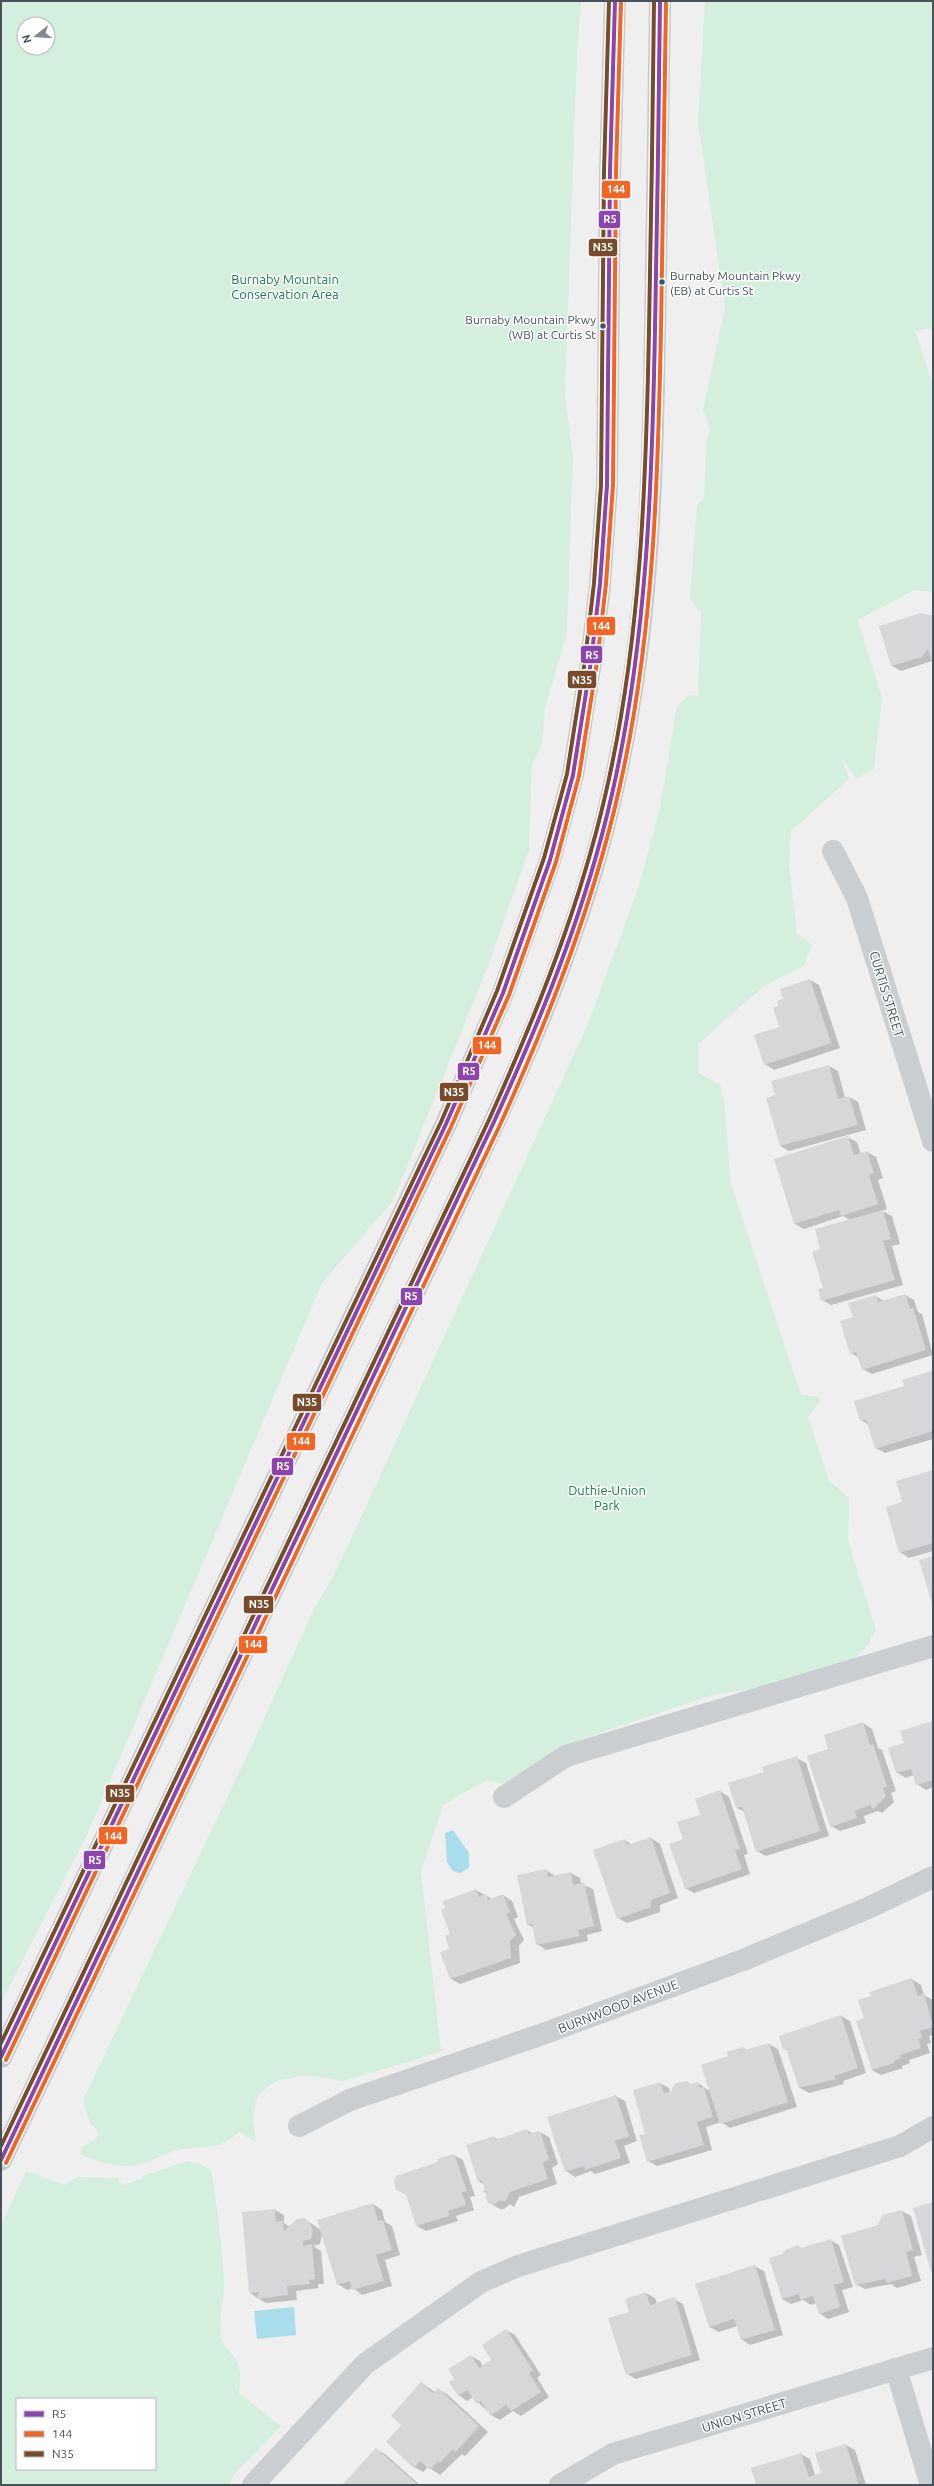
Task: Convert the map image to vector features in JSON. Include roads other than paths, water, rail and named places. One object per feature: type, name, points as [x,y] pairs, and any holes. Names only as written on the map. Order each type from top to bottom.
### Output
[{"type":"main road","points":[[1,2057],[446,1124],[503,993],[550,860],[573,775],[591,661],[601,576],[607,485],[610,171],[615,1]]},
{"type":"main road","points":[[1,2160],[466,1185],[524,1056],[571,937],[602,831],[629,711],[640,635],[646,574],[654,408],[660,1]]},
{"type":"street","name":"CURTIS STREET","points":[[833,852],[857,898],[933,1141]]},
{"type":"street","points":[[504,1797],[566,1756],[933,1646]]},
{"type":"street","name":"BURNWOOD AVENUE","points":[[299,2126],[350,2100],[540,2035],[743,1960],[868,1908],[933,1877]]},
{"type":"street","points":[[253,2485],[354,2372],[481,2282],[518,2266],[900,2146],[933,2127]]},
{"type":"street","name":"UNION STREET","points":[[560,2485],[613,2454],[933,2358]]},
{"type":"street","points":[[896,2369],[931,2485]]},
{"type":"water","points":[[453,1830],[469,1853],[469,1868],[460,1873],[453,1871],[447,1862],[445,1833]]},
{"type":"water","points":[[294,2307],[296,2335],[257,2339],[254,2311]]},
{"type":"place","name":"Burnaby Mountain Pkwy (EB) at Curtis St","points":[[662,282]]},
{"type":"place","name":"Burnaby Mountain Pkwy (WB) at Curtis St","points":[[603,326]]},
{"type":"park label","name":"Burnaby Mountain Conservation Area","points":[[285,286]]},
{"type":"park label","name":"Duthie-Union Park","points":[[607,1498]]}]
